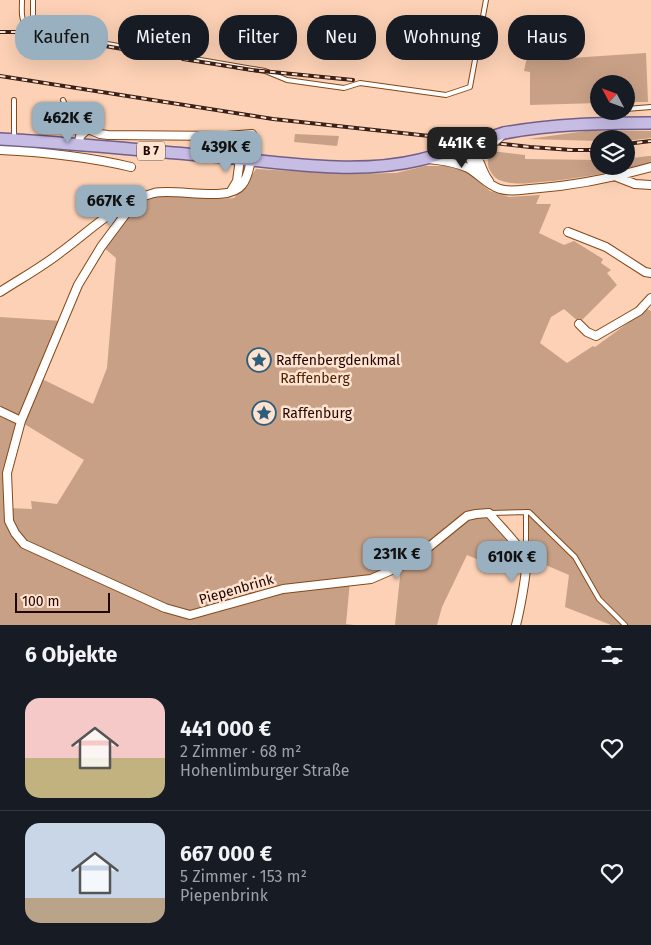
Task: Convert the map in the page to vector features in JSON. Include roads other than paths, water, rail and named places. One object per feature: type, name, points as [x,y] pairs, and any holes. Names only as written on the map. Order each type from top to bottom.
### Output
[{"type":"main road","name":"B 7","points":[[0,139],[322,166],[352,166],[380,165],[425,158],[447,152],[475,152],[504,133],[528,128],[577,124],[651,123]]},
{"type":"street","points":[[74,144],[88,129],[108,135],[227,136],[252,134]]},
{"type":"street","points":[[475,152],[491,145],[504,133]]},
{"type":"street","points":[[0,150],[31,150],[113,162],[132,167]]},
{"type":"street","points":[[475,152],[484,175],[492,185]]},
{"type":"street","points":[[475,152],[472,165],[479,176]]},
{"type":"street","points":[[425,158],[467,168],[499,189],[512,190],[550,187],[617,177],[651,167]]},
{"type":"street","points":[[0,292],[60,253],[110,213],[135,200],[164,192],[216,195],[230,193],[245,159]]},
{"type":"street","points":[[617,177],[635,184],[651,185]]},
{"type":"street","name":"Piepenbrink","points":[[135,200],[101,247],[78,285],[21,421],[7,473],[9,521],[15,534],[24,544],[165,608],[190,615],[283,589],[371,579],[401,566],[419,555],[467,516],[489,513]]},
{"type":"street","points":[[568,232],[606,247],[645,272],[651,273]]},
{"type":"street","points":[[579,324],[587,332],[596,336],[638,311],[651,298]]},
{"type":"street","points":[[0,411],[21,421]]},
{"type":"street","points":[[489,513],[519,549],[526,563],[517,622]]},
{"type":"lane","points":[[21,15],[22,0]]},
{"type":"lane","points":[[33,0],[33,15]]},
{"type":"lane","points":[[201,60],[265,71],[287,80],[316,85],[344,88],[360,84],[446,95],[470,87],[486,0]]},
{"type":"lane","points":[[14,100],[14,140]]},
{"type":"lane","points":[[63,100],[69,114],[74,144]]},
{"type":"lane","points":[[635,108],[651,107]]},
{"type":"lane","points":[[526,563],[526,512],[529,512],[575,557],[599,599],[625,625]]},
{"type":"lane","name":"Piepenbrink","points":[[489,513],[526,512]]},
{"type":"lane","points":[[510,625],[517,622]]},
{"type":"railway","points":[[0,32],[24,32],[118,48]]},
{"type":"railway","points":[[189,60],[252,70],[353,80]]},
{"type":"railway","points":[[0,76],[273,119],[530,147],[590,150]]},
{"type":"railway","points":[[635,143],[651,141]]},
{"type":"place","name":"Raffenbergdenkmal","points":[[259,360]]},
{"type":"place","name":"Raffenburg","points":[[264,413]]},
{"type":"park label","name":"Raffenberg","points":[[315,378]]}]
